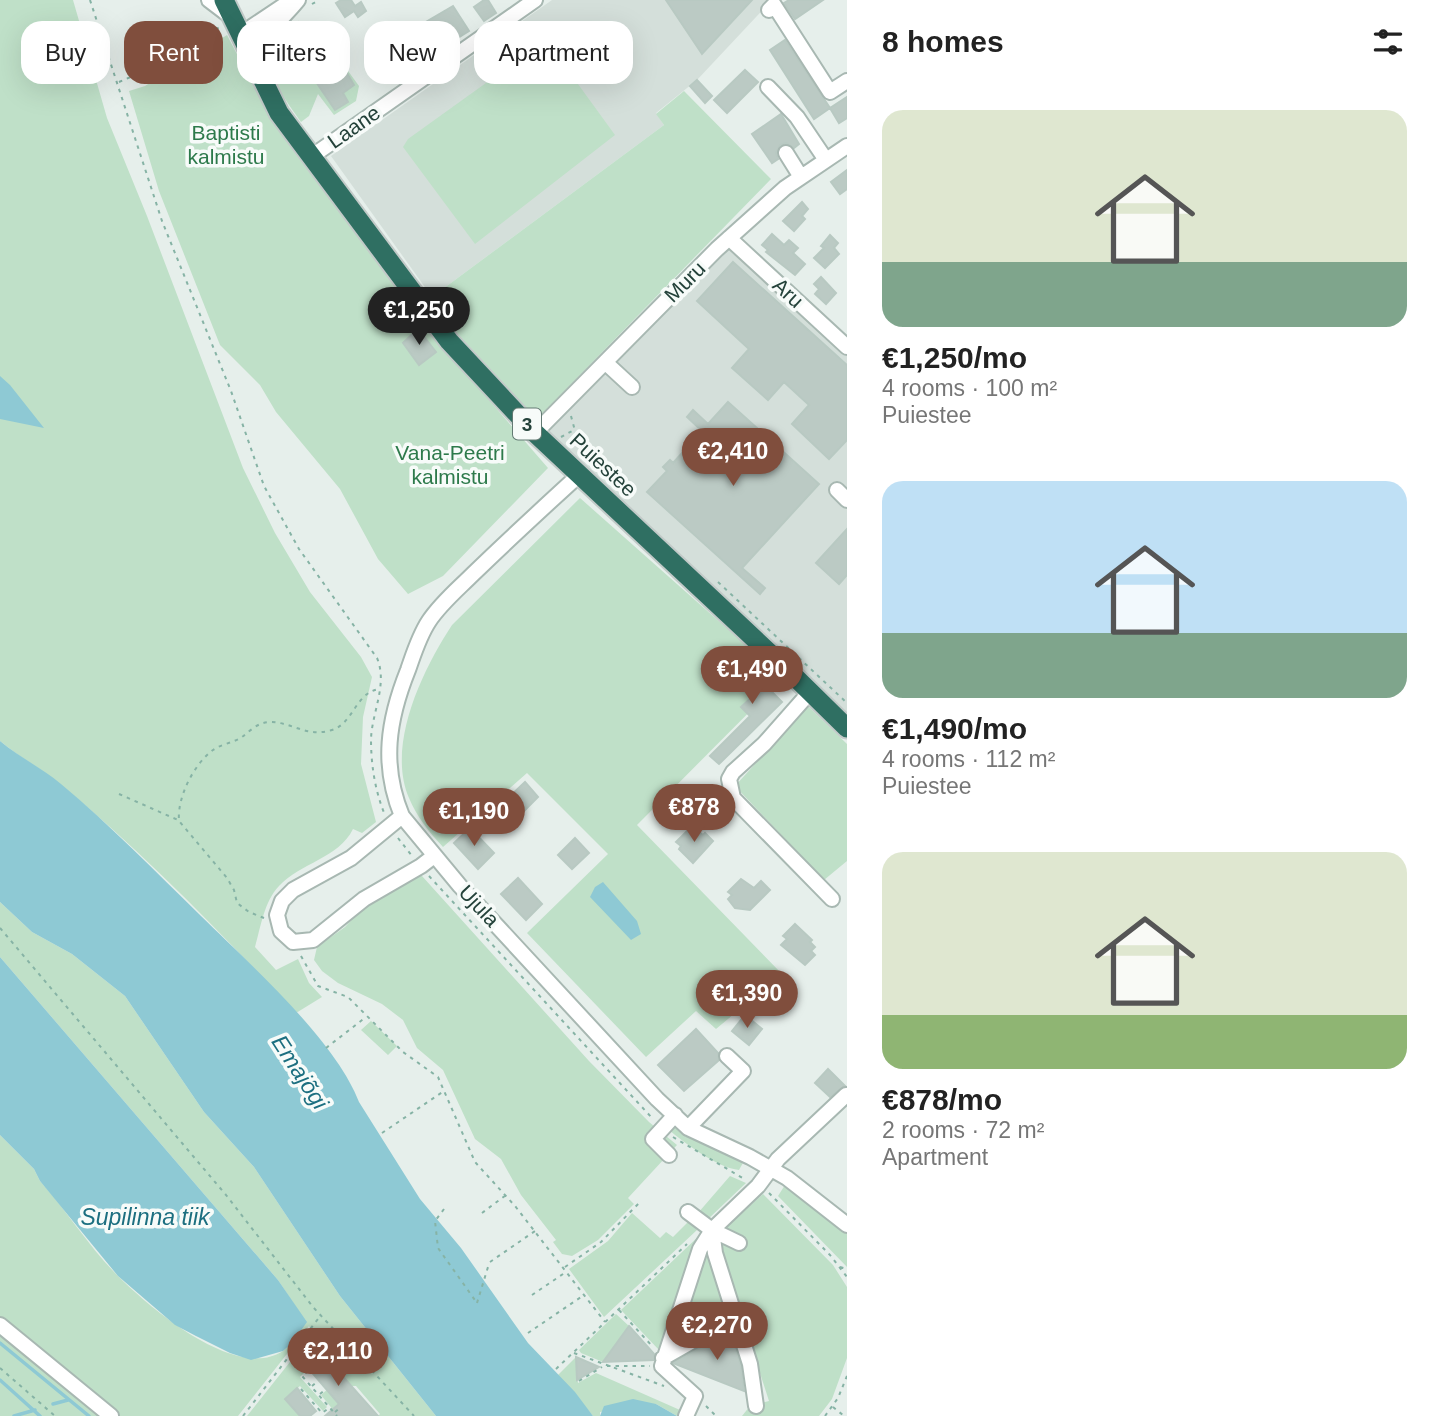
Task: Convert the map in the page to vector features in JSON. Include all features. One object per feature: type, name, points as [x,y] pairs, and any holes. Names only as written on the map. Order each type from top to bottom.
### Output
[{"type":"highway","name":"Puiestee","points":[[264,84],[279,113],[449,341],[535,433],[581,466],[847,728]]},
{"type":"street","points":[[209,0],[230,19],[292,0]]},
{"type":"street","name":"Laane","points":[[311,157],[535,0]]},
{"type":"street","points":[[283,21],[305,2]]},
{"type":"street","points":[[774,5],[830,92],[847,81]]},
{"type":"street","points":[[768,87],[797,117],[825,160]]},
{"type":"street","name":"Muru","points":[[535,433],[729,238],[785,188],[847,146]]},
{"type":"street","points":[[786,153],[802,177]]},
{"type":"street","name":"Aru","points":[[729,238],[847,347]]},
{"type":"street","points":[[606,363],[632,387]]},
{"type":"street","name":"Ujula","points":[[581,466],[443,604],[419,639],[399,692],[387,750],[390,782],[402,816],[434,856],[674,1115],[688,1128],[770,1168],[847,1225]]},
{"type":"street","points":[[810,692],[764,744],[733,772],[729,787],[733,798],[832,898]]},
{"type":"street","points":[[402,816],[351,858],[293,890],[279,907],[277,923],[286,938],[293,942],[313,940],[363,899],[434,856]]},
{"type":"street","points":[[688,1128],[743,1071],[727,1056]]},
{"type":"street","points":[[662,1362],[708,1229],[758,1186],[770,1168],[846,1095]]},
{"type":"street","points":[[669,1156],[653,1139],[674,1115]]},
{"type":"street","points":[[688,1212],[708,1229],[739,1243]]},
{"type":"street","points":[[708,1229],[750,1364],[756,1406]]},
{"type":"street","points":[[662,1362],[735,1317]]},
{"type":"street","points":[[0,1325],[111,1416]]},
{"type":"street","points":[[662,1362],[695,1396],[686,1416]]},
{"type":"path","points":[[90,0],[162,221],[231,391],[264,486],[299,549],[377,658],[382,670],[371,738],[378,795],[390,826],[421,866],[662,1129],[690,1149],[773,1196],[847,1277]]},
{"type":"path","points":[[305,2],[319,0]]},
{"type":"path","points":[[118,82],[172,59],[230,19]]},
{"type":"path","points":[[571,398],[573,431],[582,449],[581,466]]},
{"type":"path","points":[[554,441],[573,431]]},
{"type":"path","points":[[712,576],[847,703]]},
{"type":"path","points":[[179,821],[181,802],[190,780],[201,762],[215,748],[233,742],[263,723],[270,722],[314,732],[337,729],[364,695],[380,689]]},
{"type":"path","points":[[119,793],[179,821],[227,878],[237,903],[249,912],[277,923]]},
{"type":"path","points":[[0,928],[226,1195],[321,1314],[414,1416]]},
{"type":"path","points":[[293,942],[318,986],[348,997],[403,1052],[438,1077],[475,1162],[506,1195],[605,1322]]},
{"type":"path","points":[[326,1048],[367,1017]]},
{"type":"path","points":[[382,1133],[444,1091]]},
{"type":"path","points":[[740,1177],[743,1170]]},
{"type":"path","points":[[773,1196],[778,1190]]},
{"type":"path","points":[[482,1213],[506,1195]]},
{"type":"path","points":[[564,1268],[601,1242],[640,1202]]},
{"type":"path","points":[[444,1209],[435,1222],[438,1248],[477,1303],[488,1267]]},
{"type":"path","points":[[556,1369],[618,1309],[708,1229]]},
{"type":"path","points":[[490,1262],[535,1231]]},
{"type":"path","points":[[839,1267],[847,1269]]},
{"type":"path","points":[[532,1295],[567,1272]]},
{"type":"path","points":[[528,1334],[584,1295]]},
{"type":"path","points":[[618,1309],[662,1362]]},
{"type":"path","points":[[243,1416],[321,1314]]},
{"type":"path","points":[[573,1353],[669,1387]]},
{"type":"path","points":[[579,1381],[604,1366],[662,1362]]},
{"type":"path","points":[[0,1368],[55,1416]]},
{"type":"path","points":[[308,1371],[302,1376],[330,1408],[336,1414],[341,1407]]},
{"type":"path","points":[[825,1416],[847,1376]]},
{"type":"path","points":[[311,1387],[318,1381]]},
{"type":"path","points":[[319,1395],[326,1389]]},
{"type":"path","points":[[301,1390],[322,1413],[330,1408]]},
{"type":"path","points":[[695,1396],[716,1416]]},
{"type":"path","points":[[832,1406],[844,1416]]},
{"type":"path","points":[[404,1416],[410,1411]]},
{"type":"shaded area","points":[[552,0],[772,0],[697,80],[656,113],[664,125],[432,297],[331,156],[433,84],[460,84],[460,65],[474,55],[474,84],[633,84],[633,21],[522,21]]},
{"type":"shaded area","points":[[731,247],[847,356],[847,723],[547,433]]},
{"type":"green space","points":[[0,0],[73,0],[79,21],[21,21],[21,84],[97,84],[107,118],[243,468],[275,533],[310,592],[361,657],[372,677],[363,717],[361,764],[376,822],[362,833],[353,829],[347,839],[329,854],[297,871],[279,886],[266,907],[255,947],[276,970],[298,959],[309,983],[322,997],[296,1013],[211,924],[123,839],[54,779],[0,741]]},
{"type":"green space","name":"Vana-Peetri kalmistu","points":[[227,35],[237,54],[237,84],[253,84],[272,121],[297,156],[436,339],[548,468],[443,576],[408,594],[378,559],[340,489],[276,412],[260,385],[220,345],[159,191],[129,91],[148,84],[223,84],[223,37]]},
{"type":"green space","points":[[350,74],[359,86],[356,101],[334,115],[318,94],[309,116],[301,122],[277,84],[318,84],[335,110],[348,102],[341,94],[354,85]]},
{"type":"green space","points":[[485,84],[578,84],[615,135],[475,244],[403,147],[408,139]]},
{"type":"green space","points":[[684,91],[771,179],[537,419],[454,330],[432,297],[664,125],[656,114]]},
{"type":"green space","points":[[580,498],[783,678],[637,825],[782,974],[716,1029],[696,1011],[646,1057],[527,933],[608,854],[527,773],[443,847],[416,812],[403,777],[402,755],[411,708],[430,663],[452,625]]},
{"type":"green space","points":[[808,706],[847,744],[847,861],[824,880],[735,786]]},
{"type":"green space","points":[[415,873],[422,876],[589,1061],[649,1122],[677,1145],[628,1198],[634,1204],[598,1240],[572,1256],[562,1254],[553,1242],[556,1240],[521,1195],[501,1159],[475,1139],[443,1070],[417,1048],[403,1020],[382,1004],[338,983],[322,971],[314,960],[317,947],[345,927],[369,901]]},
{"type":"green space","points":[[0,902],[32,932],[72,954],[125,996],[204,1112],[254,1167],[340,1296],[436,1416],[378,1416],[380,1414],[356,1386],[351,1386],[336,1400],[341,1406],[334,1411],[321,1395],[329,1388],[332,1390],[346,1375],[320,1344],[303,1362],[308,1369],[300,1377],[327,1407],[323,1411],[300,1386],[285,1399],[300,1416],[247,1416],[313,1333],[309,1326],[238,1416],[117,1416],[0,1320],[0,1135],[34,1169],[40,1181],[118,1276],[171,1322],[194,1337],[242,1357],[264,1358],[283,1351],[306,1322],[278,1280],[0,957]]},
{"type":"green space","points":[[371,1021],[397,1046],[388,1055],[361,1030]]},
{"type":"green space","points":[[671,1126],[744,1161],[739,1170],[721,1165],[702,1154],[668,1129]]},
{"type":"green space","points":[[730,1176],[746,1183],[706,1221],[698,1213]]},
{"type":"green space","points":[[785,1185],[847,1234],[847,1267],[778,1196]]},
{"type":"green space","points":[[763,1194],[833,1265],[847,1287],[847,1358],[832,1399],[819,1416],[742,1416],[750,1406],[769,1401],[718,1243],[723,1230]]},
{"type":"green space","points":[[632,1213],[660,1238],[666,1232],[673,1237],[689,1221],[697,1230],[604,1317],[569,1269],[608,1241]]},
{"type":"green space","points":[[701,1234],[661,1350],[659,1350],[621,1310]]},
{"type":"green space","points":[[705,1255],[709,1257],[726,1316],[674,1346]]},
{"type":"green space","points":[[616,1314],[629,1326],[603,1362],[581,1353],[579,1350]]},
{"type":"green space","points":[[0,1325],[111,1416],[0,1416]]},
{"type":"green space","points":[[576,1357],[578,1383],[596,1373],[680,1410],[677,1416],[656,1404],[600,1412],[600,1416],[593,1416],[558,1375]]},
{"type":"water","points":[[0,376],[10,385],[44,428],[0,419]]},
{"type":"water","name":"Emajõgi","points":[[0,741],[54,778],[132,848],[266,979],[312,1029],[348,1078],[359,1102],[420,1199],[461,1248],[528,1343],[575,1392],[593,1416],[436,1416],[340,1296],[254,1167],[204,1112],[125,996],[72,954],[32,932],[0,902]]},
{"type":"water","points":[[603,882],[637,921],[641,934],[631,940],[590,897],[595,887]]},
{"type":"water","name":"Supilinna tiik","points":[[0,957],[278,1280],[307,1322],[283,1351],[251,1360],[230,1353],[175,1325],[118,1276],[40,1181],[34,1169],[0,1135]]},
{"type":"water","points":[[633,1399],[656,1404],[677,1416],[600,1416],[604,1406]]},
{"type":"building","points":[[351,0],[355,6],[361,2],[366,11],[358,17],[354,11],[345,17],[336,3]]},
{"type":"building","points":[[488,0],[496,13],[484,21],[474,7]]},
{"type":"building","points":[[666,0],[752,0],[702,54]]},
{"type":"building","points":[[789,0],[823,0],[795,19],[784,3]]},
{"type":"building","points":[[453,6],[469,31],[460,37],[460,21],[427,21]]},
{"type":"building","points":[[785,40],[830,108],[814,119],[770,50]]},
{"type":"building","points":[[745,70],[758,82],[727,113],[714,100]]},
{"type":"building","points":[[350,78],[354,85],[343,93],[348,102],[335,110],[317,84],[350,84]]},
{"type":"building","points":[[697,80],[712,96],[705,103],[690,86]]},
{"type":"building","points":[[847,97],[847,118],[839,123],[830,108]]},
{"type":"building","points":[[781,114],[799,144],[794,148],[786,143],[780,145],[776,153],[778,159],[772,163],[752,134]]},
{"type":"building","points":[[847,170],[847,189],[840,194],[831,182]]},
{"type":"building","points":[[802,202],[808,209],[802,216],[805,219],[794,231],[783,221]]},
{"type":"building","points":[[772,234],[784,245],[789,240],[798,248],[793,253],[805,264],[795,275],[766,252],[768,250],[762,245]]},
{"type":"building","points":[[830,235],[838,243],[834,248],[839,254],[825,268],[814,258],[824,248],[821,246]]},
{"type":"building","points":[[733,262],[847,365],[847,440],[829,459],[792,424],[809,405],[784,382],[768,400],[732,368],[749,349],[697,301]]},
{"type":"building","points":[[821,277],[836,293],[826,304],[815,294],[819,289],[814,284]]},
{"type":"building","points":[[418,329],[436,352],[419,365],[403,343]]},
{"type":"building","points":[[728,402],[819,484],[742,568],[765,588],[760,594],[647,492],[667,471],[663,467],[670,460],[673,463],[702,431],[687,417],[693,410],[708,424]]},
{"type":"building","points":[[847,529],[847,575],[839,584],[816,563]]},
{"type":"building","points":[[754,656],[780,680],[770,690],[782,702],[719,764],[710,756],[750,716],[741,707],[752,697],[750,695],[754,690],[746,682],[750,678],[741,669]]},
{"type":"building","points":[[525,782],[538,797],[521,814],[507,799]]},
{"type":"building","points":[[470,828],[494,853],[478,869],[454,843]]},
{"type":"building","points":[[689,829],[695,834],[698,831],[703,835],[705,833],[713,841],[693,863],[676,842]]},
{"type":"building","points":[[575,838],[589,853],[572,869],[558,855]]},
{"type":"building","points":[[518,878],[542,904],[526,920],[501,894]]},
{"type":"building","points":[[741,879],[754,888],[761,881],[770,890],[750,910],[735,908],[728,899],[732,895],[728,892]]},
{"type":"building","points":[[795,924],[812,940],[810,942],[815,947],[811,951],[815,955],[805,965],[781,945],[787,939],[783,936]]},
{"type":"building","points":[[745,1015],[762,1029],[749,1045],[732,1031]]},
{"type":"building","points":[[696,1029],[718,1053],[719,1060],[684,1091],[658,1065]]},
{"type":"building","points":[[828,1069],[845,1086],[830,1097],[815,1083]]},
{"type":"building","points":[[629,1326],[654,1354],[654,1360],[603,1362]]},
{"type":"building","points":[[730,1331],[741,1366],[744,1391],[673,1363]]},
{"type":"building","points":[[318,1348],[378,1416],[325,1416],[339,1404],[303,1362]]},
{"type":"building","points":[[576,1357],[599,1367],[577,1380]]},
{"type":"building","points":[[297,1388],[316,1411],[310,1416],[300,1416],[285,1399]]},
{"type":"waterway","points":[[0,1343],[89,1416]]},
{"type":"waterway","points":[[0,1380],[40,1416]]},
{"type":"waterway","points":[[53,1404],[68,1400]]},
{"type":"waterway","points":[[14,1416],[35,1410]]},
{"type":"park label","name":"Baptisti kalmistu","points":[[226,145]]}]
